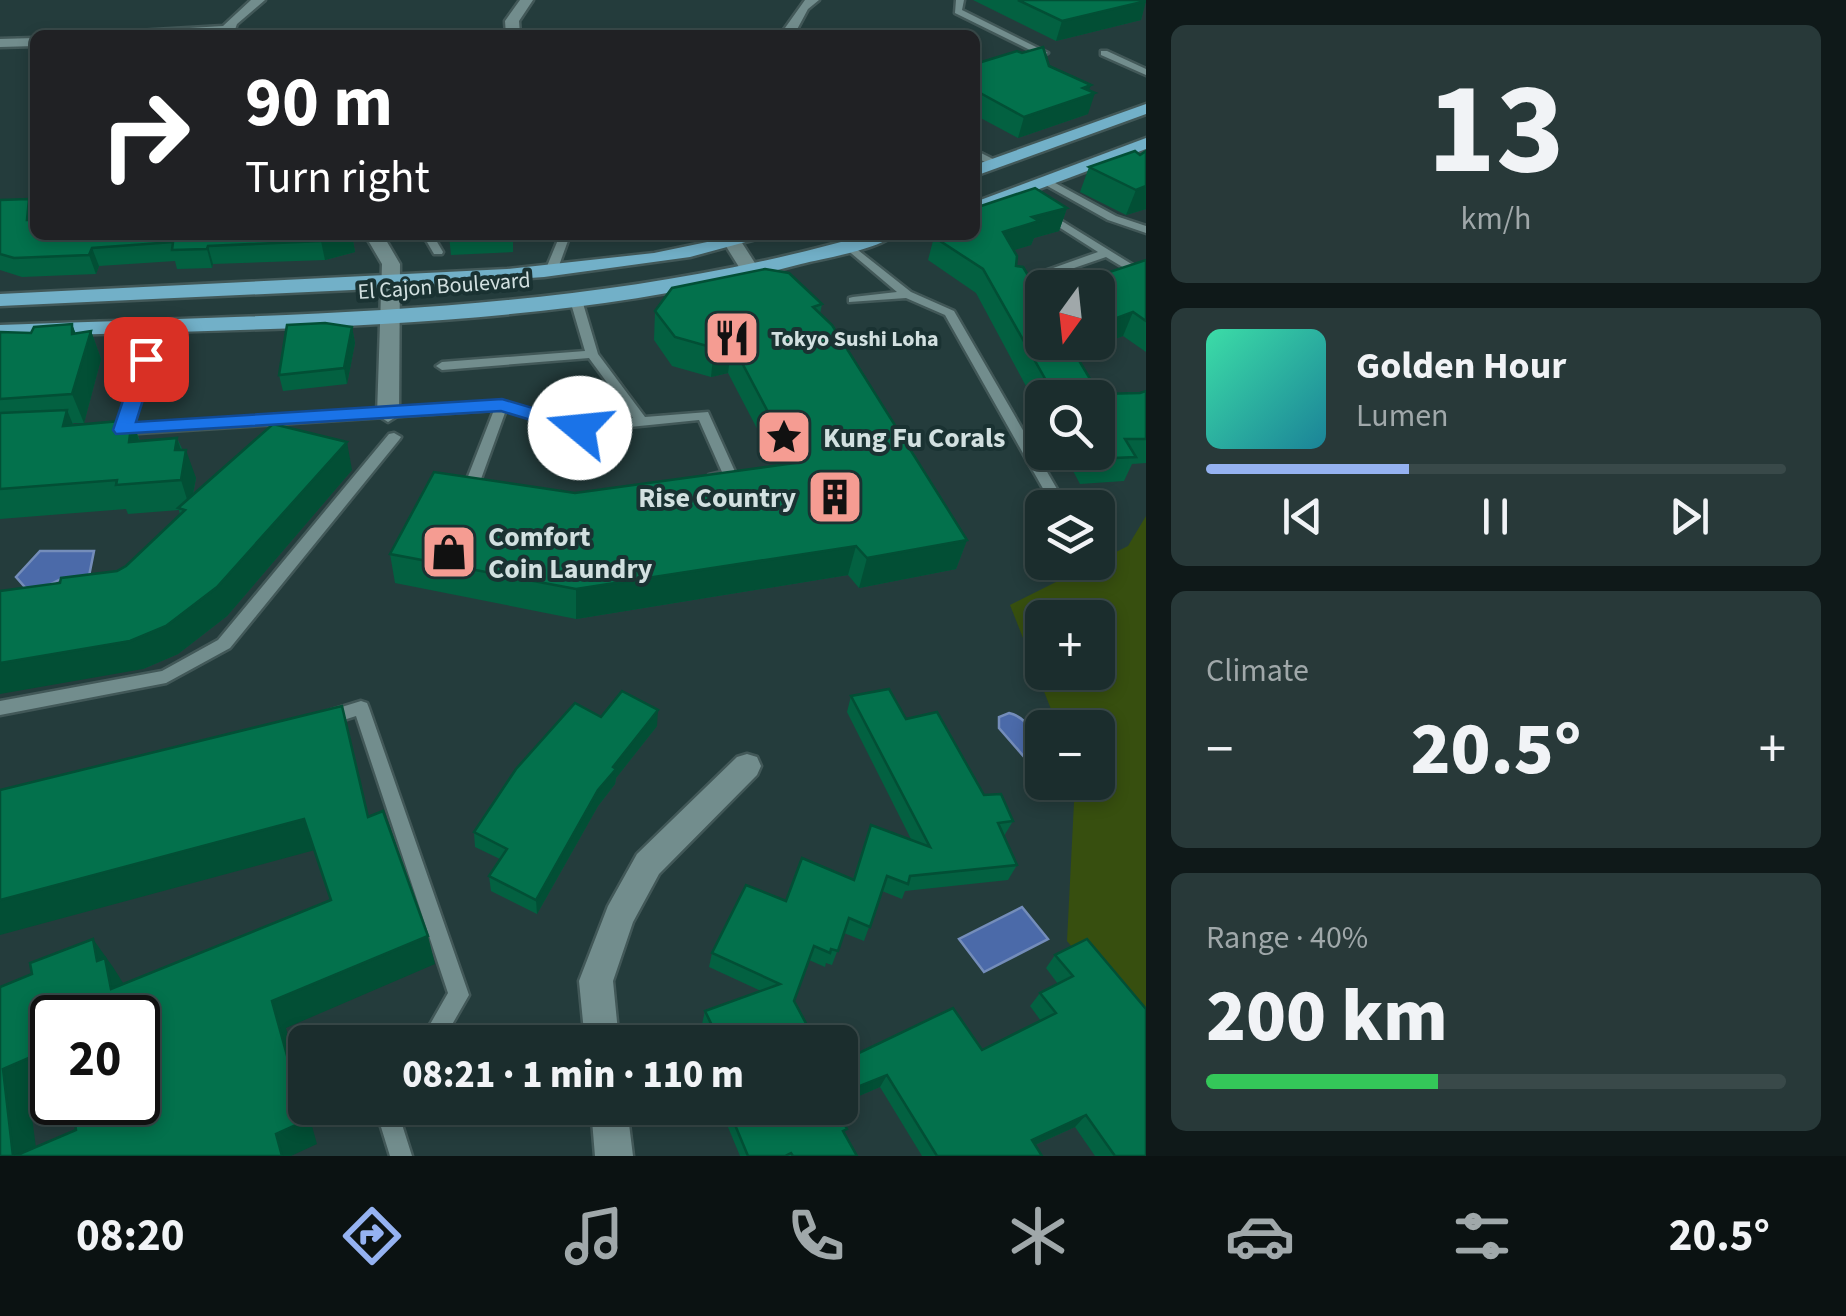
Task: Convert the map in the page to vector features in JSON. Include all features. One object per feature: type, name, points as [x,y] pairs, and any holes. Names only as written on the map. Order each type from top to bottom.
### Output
[{"type":"main road","points":[[980,169],[1146,109]]},
{"type":"main road","points":[[980,206],[1146,143]]},
{"type":"main road","name":"El Cajon Boulevard","points":[[0,300],[392,283],[551,271],[724,240]]},
{"type":"main road","name":"El Cajon Boulevard","points":[[0,331],[391,315],[576,300],[751,271],[869,240]]},
{"type":"street","points":[[228,30],[259,0]]},
{"type":"street","points":[[513,30],[512,21],[527,0]]},
{"type":"street","points":[[789,30],[803,7],[813,0]]},
{"type":"street","points":[[0,44],[30,42]]},
{"type":"street","points":[[377,240],[391,260],[388,415]]},
{"type":"street","points":[[731,240],[751,271]]},
{"type":"street","points":[[600,1025],[596,982],[620,917],[648,864],[747,766]]},
{"type":"street","points":[[611,1125],[614,1156]]},
{"type":"lane","points":[[960,0],[958,11],[1044,53],[1027,58]]},
{"type":"lane","points":[[980,34],[998,30]]},
{"type":"lane","points":[[1104,52],[1146,72]]},
{"type":"lane","points":[[980,155],[996,164]]},
{"type":"lane","points":[[1046,181],[1112,218],[1146,230]]},
{"type":"lane","points":[[1014,193],[1146,278]]},
{"type":"lane","points":[[0,207],[30,206]]},
{"type":"lane","points":[[431,240],[438,252]]},
{"type":"lane","points":[[551,271],[563,240]]},
{"type":"lane","points":[[849,246],[907,294],[950,313],[1051,490]]},
{"type":"lane","points":[[1015,285],[1107,253]]},
{"type":"lane","points":[[852,300],[907,294]]},
{"type":"lane","points":[[576,300],[592,354],[642,422]]},
{"type":"lane","points":[[123,430],[158,324]]},
{"type":"lane","points":[[442,366],[592,354]]},
{"type":"lane","points":[[492,482],[466,478],[502,405]]},
{"type":"lane","points":[[106,430],[502,405],[580,428],[703,415],[730,476],[694,480]]},
{"type":"lane","points":[[0,708],[166,677],[224,644],[394,437]]},
{"type":"lane","points":[[306,725],[360,708],[458,995],[440,1025]]},
{"type":"lane","points":[[391,1125],[401,1156]]},
{"type":"green space","points":[[1146,516],[1146,1036],[1067,941],[1074,800],[1115,800],[1115,710],[1051,710],[1043,690],[1115,690],[1115,600],[1025,600],[1025,643],[1010,605],[1060,580],[1115,580],[1115,552],[1128,546]]},
{"type":"water","points":[[40,551],[94,551],[89,576],[61,579],[31,594],[16,577]]},
{"type":"water","points":[[1009,713],[1025,723],[1025,758],[999,728],[999,717]]},
{"type":"water","points":[[1022,907],[1048,939],[984,972],[959,939]]},
{"type":"building","points":[[1018,0],[1146,0],[1146,1],[1062,21]]},
{"type":"building","points":[[1043,47],[1049,66],[1091,85],[1083,88],[1095,93],[1024,117],[980,95],[980,62],[1017,51]]},
{"type":"building","points":[[1135,151],[1140,155],[1146,151],[1146,186],[1136,190],[1089,167]]},
{"type":"building","points":[[1035,188],[1067,208],[1032,217],[1039,221],[1003,232],[1017,256],[1016,266],[1025,270],[1025,343],[983,269],[939,240],[980,240],[980,206]]},
{"type":"building","points":[[29,199],[30,240],[325,240],[172,250],[173,242],[92,248],[89,255],[14,258],[0,254],[0,200]]},
{"type":"building","points":[[1146,260],[1146,321],[1133,312],[1115,319],[1115,270]]},
{"type":"building","points":[[765,269],[789,273],[822,304],[813,307],[832,325],[967,540],[867,558],[856,546],[576,589],[390,554],[434,472],[575,493],[795,463],[732,344],[714,348],[675,337],[655,311],[672,288]]},
{"type":"building","points":[[325,323],[352,327],[344,368],[279,375],[287,325]]},
{"type":"building","points":[[72,324],[72,334],[91,331],[72,394],[0,399],[0,332],[31,333],[34,327]]},
{"type":"building","points":[[1034,360],[1079,360],[1091,380],[1046,380]]},
{"type":"building","points":[[1146,391],[1146,439],[1125,439],[1136,457],[1115,458],[1115,394]]},
{"type":"building","points":[[67,410],[63,426],[132,420],[129,442],[177,438],[175,450],[186,450],[181,480],[116,485],[117,480],[0,489],[0,413]]},
{"type":"building","points":[[273,424],[347,442],[217,587],[166,626],[130,641],[0,663],[0,591],[60,583],[61,578],[117,571],[126,566],[185,510],[178,508]]},
{"type":"building","points":[[889,689],[906,719],[937,712],[984,795],[1001,794],[1013,821],[998,823],[1017,865],[910,876],[908,884],[887,876],[870,927],[849,918],[838,951],[831,949],[830,953],[814,946],[794,1001],[807,1025],[712,1025],[705,1011],[780,984],[712,953],[746,885],[786,901],[802,858],[854,880],[871,825],[930,847],[851,696]]},
{"type":"building","points":[[622,691],[658,710],[598,790],[536,900],[489,876],[507,849],[474,832],[516,769],[575,703],[601,717]]},
{"type":"building","points":[[342,706],[368,817],[383,811],[428,936],[272,1001],[288,1059],[288,1125],[296,1125],[276,1134],[282,1156],[15,1156],[76,1130],[75,1125],[160,1125],[160,995],[30,995],[30,1057],[3,1069],[13,1156],[0,1156],[0,987],[32,974],[30,963],[93,939],[97,961],[105,958],[111,989],[331,900],[304,819],[0,900],[0,790]]},
{"type":"building","points":[[1087,939],[1146,1009],[1146,1156],[1115,1156],[1086,1115],[1032,1140],[1042,1156],[937,1156],[887,1075],[858,1087],[858,1053],[953,1008],[982,1050],[1056,1013],[1040,993],[1073,976],[1055,955]]},
{"type":"building","points":[[735,1125],[845,1125],[847,1129],[843,1131],[857,1156],[791,1153],[748,1156]]},
{"type":"place","name":"Tokyo Sushi Loha","points":[[732,338]]},
{"type":"place","name":"Kung Fu Corals","points":[[784,437]]},
{"type":"place","name":"Rise Country","points":[[835,497]]},
{"type":"place","name":"Comfort Coin Laundry","points":[[449,552]]},
{"type":"route","points":[[146,359],[123,430],[502,405],[580,428]]}]
